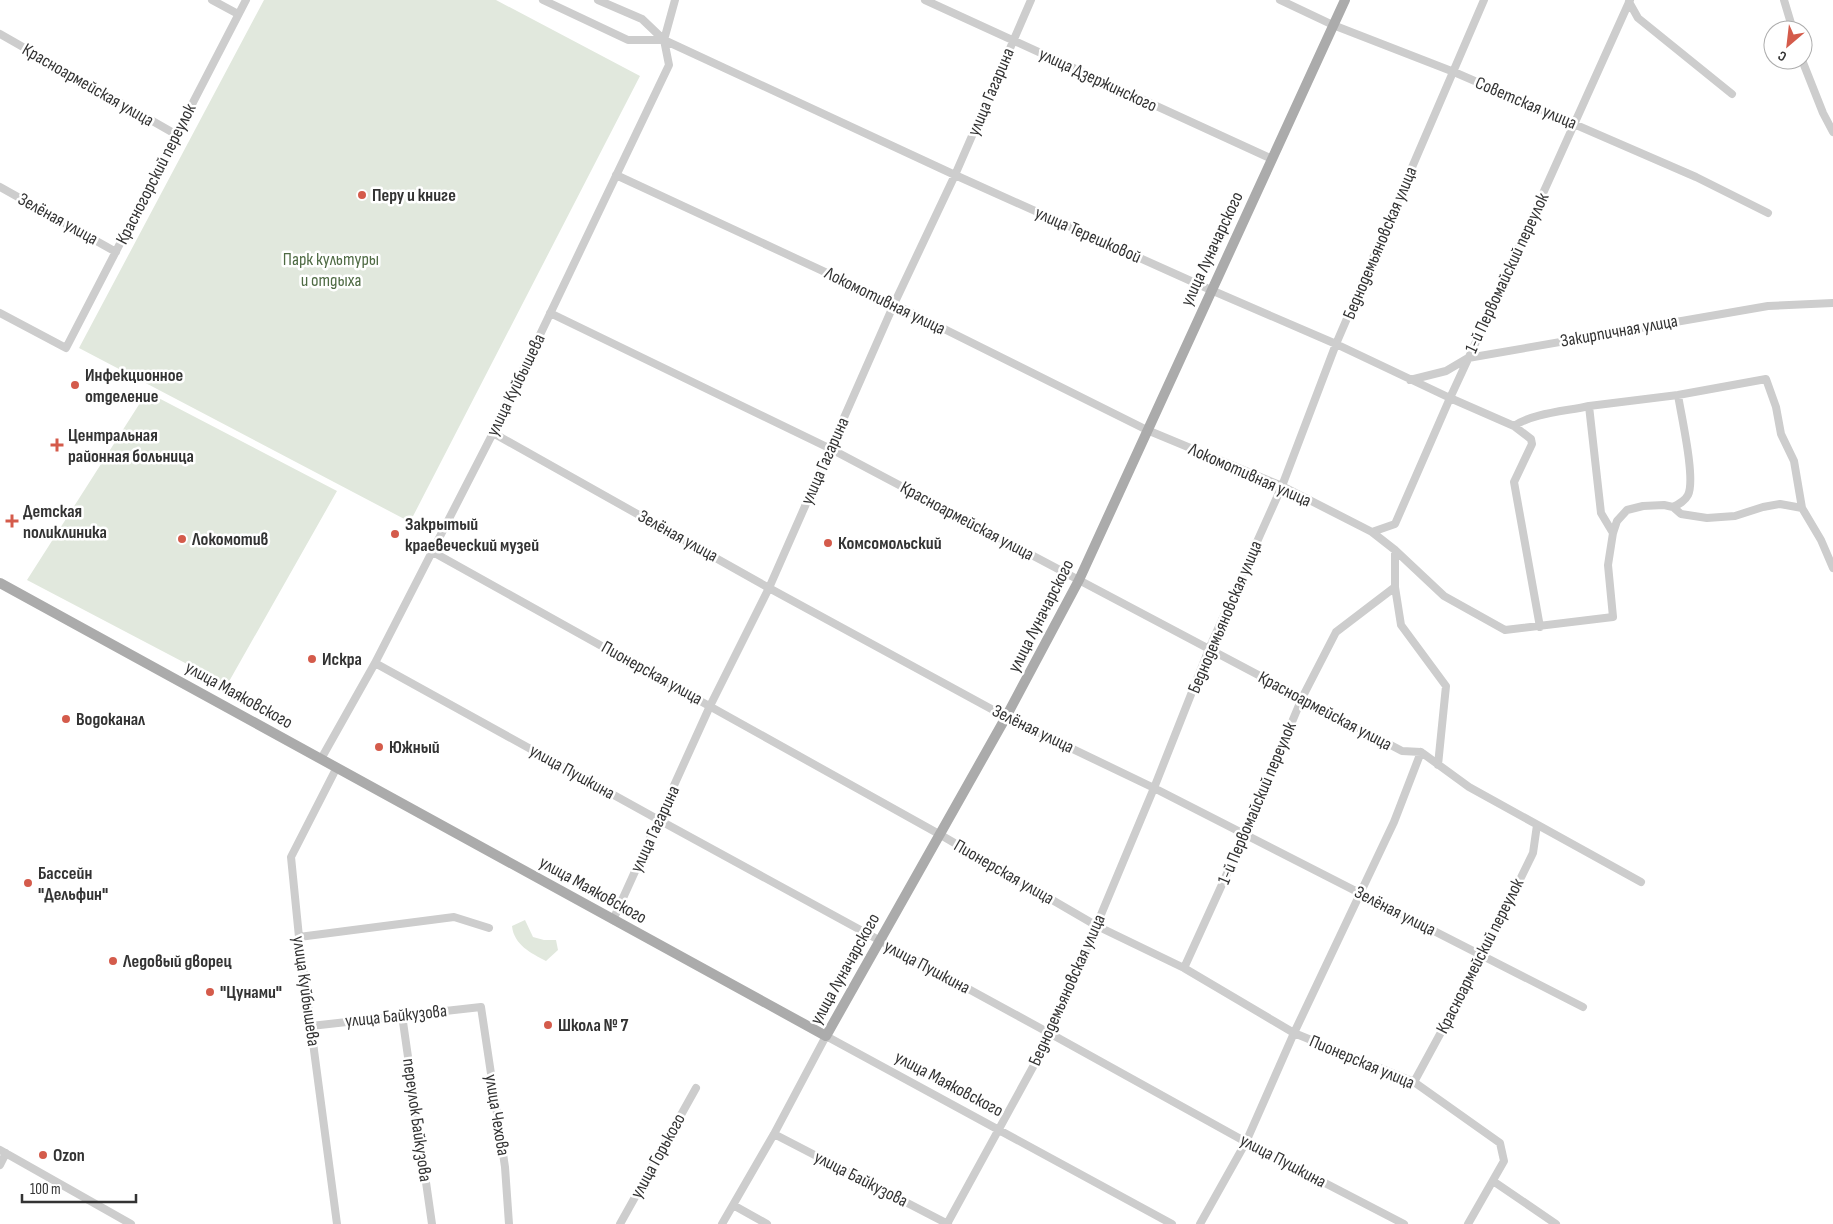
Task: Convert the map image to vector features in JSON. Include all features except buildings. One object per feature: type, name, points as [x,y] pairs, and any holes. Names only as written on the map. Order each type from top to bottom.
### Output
[{"type":"main road","name":"улица Луначарского","points":[[826,1036],[1006,717],[1079,580],[1146,430],[1345,0]]},
{"type":"main road","name":"улица Маяковского","points":[[0,583],[826,1036]]},
{"type":"street","points":[[212,0],[238,14]]},
{"type":"street","name":"Красногорский переулок","points":[[0,313],[66,348],[246,0]]},
{"type":"street","name":"улица Терешковой","points":[[543,0],[628,40],[664,40]]},
{"type":"street","name":"улица Терешковой","points":[[598,0],[642,18],[664,40],[955,175],[1336,344],[1410,380],[1514,426],[1531,439],[1532,444],[1514,482],[1540,627]]},
{"type":"street","name":"улица Куйбышева","points":[[321,759],[375,663],[493,433],[668,65],[664,40],[675,0]]},
{"type":"street","name":"улица Дзержинского","points":[[925,0],[1272,159]]},
{"type":"street","name":"улица Гагарина","points":[[613,920],[710,706],[769,588],[894,304],[955,175],[1031,0]]},
{"type":"street","name":"Советская улица","points":[[1280,0],[1333,25],[1454,72],[1575,124],[1696,177],[1768,213]]},
{"type":"street","name":"Беднодемьяновская улица","points":[[947,1224],[1051,1034],[1210,649],[1282,486],[1336,344],[1484,0]]},
{"type":"street","points":[[1784,0],[1789,20]]},
{"type":"street","points":[[1630,1],[1638,18],[1732,94]]},
{"type":"street","name":"1-й Первомайский переулок","points":[[1372,532],[1395,524],[1630,1]]},
{"type":"street","name":"Красноармейская улица","points":[[0,34],[177,135]]},
{"type":"street","points":[[1806,70],[1823,113],[1833,132]]},
{"type":"street","name":"Локомотивная улица","points":[[616,175],[894,304],[1146,430],[1282,486],[1372,532],[1395,550],[1444,596],[1505,630],[1613,617],[1608,565],[1612,534],[1617,521],[1627,510],[1643,506],[1664,505],[1674,507],[1681,514],[1707,518],[1735,516],[1780,504],[1802,508]]},
{"type":"street","name":"Зелёная улица","points":[[0,187],[116,252]]},
{"type":"street","name":"Закирпичная улица","points":[[1410,380],[1446,371],[1468,358],[1768,306],[1833,303]]},
{"type":"street","name":"Красноармейская улица","points":[[550,313],[831,449],[1402,751],[1421,752],[1469,788],[1640,882]]},
{"type":"street","points":[[1514,426],[1542,416],[1589,406],[1678,395],[1766,380],[1776,407],[1781,434],[1794,461],[1802,508],[1821,540],[1833,568]]},
{"type":"street","points":[[1674,507],[1689,494],[1691,478],[1678,395]]},
{"type":"street","points":[[1589,406],[1601,513],[1612,534]]},
{"type":"street","name":"Зелёная улица","points":[[493,433],[769,588],[1006,717],[1154,788],[1584,1007]]},
{"type":"street","points":[[1395,550],[1395,587],[1401,625],[1446,686],[1438,765]]},
{"type":"street","name":"Пионерская улица","points":[[431,551],[940,834],[1097,926],[1184,968],[1294,1033],[1414,1082],[1500,1143],[1504,1162],[1468,1224]]},
{"type":"street","name":"1-й Первомайский переулок","points":[[1184,968],[1245,834],[1302,698],[1336,632],[1395,587]]},
{"type":"street","name":"улица Пушкина","points":[[375,663],[1246,1142],[1404,1224]]},
{"type":"street","points":[[1200,1224],[1246,1142],[1294,1033],[1394,822],[1421,752]]},
{"type":"street","name":"улица Куйбышева","points":[[336,767],[291,856],[299,937],[337,1224]]},
{"type":"street","name":"Красноармейский переулок","points":[[1414,1082],[1484,955],[1533,853],[1537,825]]},
{"type":"street","points":[[299,937],[454,917],[489,928]]},
{"type":"street","name":"улица Байкузова","points":[[311,1026],[481,1007]]},
{"type":"street","name":"улица Чехова","points":[[481,1007],[505,1167],[509,1224]]},
{"type":"street","name":"переулок Байкузова","points":[[402,1015],[432,1224]]},
{"type":"street","name":"улица Маяковского","points":[[826,1036],[1172,1224]]},
{"type":"street","name":"улица Луначарского","points":[[722,1224],[774,1134],[826,1036]]},
{"type":"street","name":"улица Горького","points":[[620,1224],[696,1088]]},
{"type":"street","name":"улица Байкузова","points":[[774,1134],[947,1224]]},
{"type":"street","points":[[0,1166],[3,1152],[131,1224]]},
{"type":"street","points":[[1492,1181],[1556,1224]]},
{"type":"street","points":[[733,1205],[767,1224]]},
{"type":"green space","name":"Парк культуры и отдыха","points":[[264,0],[496,0],[640,76],[410,522],[79,348]]},
{"type":"green space","name":"Локомотив","points":[[147,392],[337,491],[227,685],[27,580]]},
{"type":"green space","points":[[525,920],[533,937],[544,940],[556,940],[558,950],[546,961],[524,948],[513,933],[512,926]]},
{"type":"place","name":"Перу и книге","points":[[362,195]]},
{"type":"place","name":"Инфекционное отделение","points":[[75,385]]},
{"type":"place","name":"Центральная районная больница","points":[[57,445]]},
{"type":"place","name":"Детская поликлиника","points":[[12,521]]},
{"type":"place","name":"Закрытый краевеческий музей","points":[[395,534]]},
{"type":"place","name":"Локомотив","points":[[182,539]]},
{"type":"place","name":"Комсомольский","points":[[828,543]]},
{"type":"place","name":"Искра","points":[[312,659]]},
{"type":"place","name":"Водоканал","points":[[66,719]]},
{"type":"place","name":"Южный","points":[[379,747]]},
{"type":"place","name":"Бассейн \"Дельфин\"","points":[[28,883]]},
{"type":"place","name":"Ледовый дворец","points":[[113,961]]},
{"type":"place","name":"\"Цунами\"","points":[[210,992]]},
{"type":"place","name":"Школа № 7","points":[[548,1025]]},
{"type":"place","name":"Ozon","points":[[43,1155]]}]
